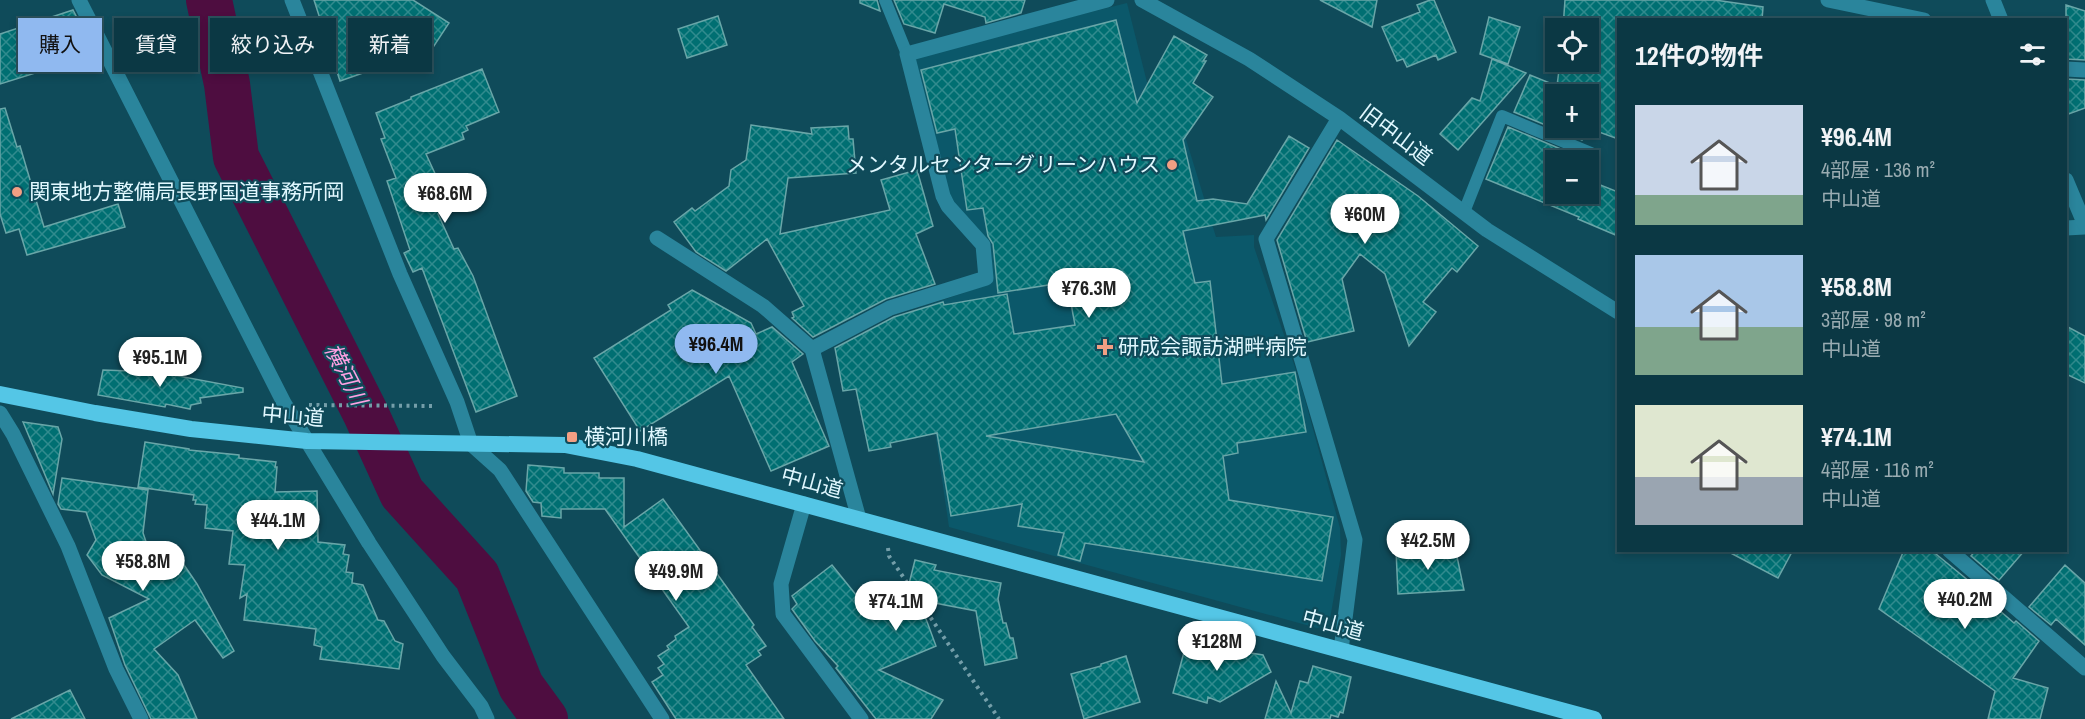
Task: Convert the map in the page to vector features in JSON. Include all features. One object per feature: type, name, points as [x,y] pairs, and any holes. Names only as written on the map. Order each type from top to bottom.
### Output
[{"type":"highway","name":"中山道","points":[[0,394],[191,429],[313,441],[565,445],[637,459],[1594,719]]},
{"type":"street","points":[[79,0],[275,387],[313,441],[375,553],[442,656],[481,706],[487,719]]},
{"type":"street","points":[[292,0],[400,274],[457,402],[471,444],[500,470],[662,719]]},
{"type":"street","points":[[812,349],[890,308],[986,278],[983,245],[948,206],[943,196],[907,54],[1107,0]]},
{"type":"street","points":[[1828,0],[1914,18]]},
{"type":"street","points":[[1994,0],[2000,18]]},
{"type":"street","name":"旧中山道","points":[[1145,1],[1249,59],[1339,118],[1487,230],[1617,311]]},
{"type":"street","points":[[2067,69],[2085,70]]},
{"type":"street","points":[[1339,118],[1266,239],[1355,540],[1341,650]]},
{"type":"street","points":[[2067,182],[2085,226],[2067,228]]},
{"type":"street","points":[[657,238],[763,306],[812,349],[859,519]]},
{"type":"street","points":[[0,412],[68,546],[116,669],[141,719]]},
{"type":"street","points":[[804,504],[781,584],[783,614],[861,719]]},
{"type":"street","points":[[1951,552],[2085,668]]},
{"type":"lane","points":[[885,0],[907,54]]},
{"type":"lane","points":[[1464,212],[1502,116],[1584,150]]},
{"type":"path","points":[[303,405],[437,406]]},
{"type":"path","points":[[886,526],[889,556],[999,719]]},
{"type":"shaded area","name":"研成会諏訪湖畔病院","points":[[1127,3],[1153,106],[1177,110],[1216,237],[1254,235],[1254,247],[1301,385],[1340,528],[1341,555],[1329,625],[1317,628],[949,527],[917,309],[992,283],[987,241],[948,192],[914,61],[919,55]]},
{"type":"building","points":[[314,0],[413,0],[449,23],[432,49],[432,18],[348,18],[348,72],[366,72],[340,81],[336,69],[336,18],[320,18]]},
{"type":"building","points":[[860,0],[877,0],[880,11],[860,3]]},
{"type":"building","points":[[894,0],[1025,0],[1021,13],[986,23],[985,17],[944,4],[935,33],[904,24]]},
{"type":"building","points":[[1320,0],[1377,0],[1372,27]]},
{"type":"building","points":[[1434,0],[1456,52],[1438,60],[1436,55],[1407,67],[1403,59],[1397,61],[1382,27],[1420,12],[1417,5]]},
{"type":"building","points":[[1565,0],[1715,0],[1763,7],[1762,18],[1617,18],[1617,139],[1599,132],[1599,84],[1557,84],[1559,72],[1599,72],[1599,18],[1564,18]]},
{"type":"building","points":[[2066,5],[2085,11],[2085,60],[2067,59]]},
{"type":"building","points":[[73,10],[77,18],[49,18]]},
{"type":"building","points":[[718,16],[727,45],[687,58],[678,29]]},
{"type":"building","points":[[1489,17],[1520,27],[1508,64],[1480,54]]},
{"type":"building","name":"研成会諏訪湖畔病院","points":[[1116,20],[1137,103],[1174,36],[1207,55],[1193,83],[1213,97],[1183,140],[1197,201],[1213,199],[1247,204],[1289,136],[1309,148],[1266,220],[1265,215],[1183,231],[1195,283],[1210,281],[1222,384],[1295,372],[1306,432],[1237,443],[1238,453],[1223,456],[1229,500],[1333,517],[1322,581],[1085,543],[1080,561],[1058,555],[1064,533],[1018,526],[1022,504],[951,516],[937,433],[890,443],[891,447],[869,451],[856,389],[843,391],[835,348],[894,317],[943,302],[944,305],[1007,294],[1014,334],[1075,325],[1067,282],[998,293],[993,244],[988,236],[983,208],[967,210],[955,129],[937,133],[921,70]],"holes":[[[1116,414],[1144,462],[986,436]]]},
{"type":"building","points":[[18,28],[18,72],[38,72],[0,84],[0,34]]},
{"type":"building","points":[[1492,59],[1526,73],[1458,150],[1440,134],[1472,98],[1480,101]]},
{"type":"building","points":[[482,69],[499,112],[466,126],[468,130],[462,133],[464,139],[426,154],[443,191],[444,205],[439,207],[438,214],[454,249],[458,248],[473,276],[517,396],[476,412],[422,268],[413,272],[404,253],[410,250],[387,181],[396,178],[381,139],[385,138],[376,113]]},
{"type":"building","points":[[1530,75],[1552,84],[1545,84],[1545,125],[1514,112]]},
{"type":"building","points":[[2067,79],[2085,80],[2085,108],[2067,115]]},
{"type":"building","name":"関東地方整備局長野国道事務所岡","points":[[5,108],[17,147],[20,146],[44,227],[118,204],[125,227],[27,255],[19,229],[6,233],[0,214],[0,109]]},
{"type":"building","points":[[751,125],[812,134],[811,128],[848,126],[849,139],[853,139],[856,173],[788,178],[780,234],[890,210],[881,180],[917,170],[933,226],[916,234],[935,284],[886,299],[813,337],[792,318],[794,317],[792,312],[804,306],[767,239],[726,271],[696,252],[674,222],[692,208],[695,211],[729,186],[731,170],[746,160]]},
{"type":"building","points":[[1508,127],[1563,150],[1545,150],[1545,203],[1486,179]]},
{"type":"building","points":[[1337,140],[1418,196],[1478,246],[1457,272],[1452,268],[1423,302],[1436,312],[1409,346],[1385,274],[1360,254],[1342,279],[1354,331],[1307,342],[1277,240]]},
{"type":"building","points":[[1599,184],[1617,192],[1617,236],[1578,219],[1579,217],[1547,204],[1599,204]]},
{"type":"building","points":[[692,290],[751,323],[756,334],[772,327],[803,354],[792,362],[829,446],[771,471],[729,376],[640,431],[594,358],[671,310],[668,305]]},
{"type":"building","points":[[2067,327],[2085,336],[2085,383],[2067,374]]},
{"type":"building","points":[[103,370],[157,372],[243,388],[243,392],[200,398],[201,403],[191,405],[190,409],[166,404],[165,407],[98,395]]},
{"type":"building","points":[[23,422],[58,427],[62,439],[53,494]]},
{"type":"building","points":[[145,442],[276,462],[275,492],[317,491],[318,542],[345,545],[343,554],[349,555],[346,572],[353,573],[352,583],[363,585],[378,620],[384,621],[395,641],[403,644],[399,669],[320,659],[322,647],[314,645],[316,629],[244,620],[247,594],[240,598],[245,565],[229,564],[233,531],[205,528],[207,505],[195,504],[194,495],[138,487]]},
{"type":"building","points":[[528,465],[564,468],[564,473],[599,473],[599,478],[624,478],[624,527],[663,499],[754,625],[752,627],[766,646],[758,651],[761,655],[746,665],[784,719],[676,719],[652,682],[663,675],[658,668],[664,664],[658,656],[669,649],[667,646],[676,639],[675,636],[689,627],[605,509],[561,509],[561,518],[542,516],[541,503],[533,502],[526,491]]},
{"type":"building","points":[[62,478],[148,490],[143,533],[151,556],[180,559],[197,584],[234,651],[223,658],[195,620],[154,649],[178,675],[197,719],[151,719],[125,665],[109,618],[149,599],[102,575],[87,555],[96,540],[86,512],[61,509],[58,504]]},
{"type":"building","points":[[1455,547],[1464,590],[1398,594],[1396,550]]},
{"type":"building","points":[[1729,552],[1792,552],[1778,578]]},
{"type":"building","points":[[1903,552],[1933,552],[1986,595],[1984,597],[2014,623],[2016,621],[2039,641],[2013,678],[2048,688],[2040,719],[1988,719],[1995,691],[1879,609]]},
{"type":"building","points":[[1974,552],[2023,552],[1999,580],[1971,556]]},
{"type":"building","points":[[915,560],[936,565],[934,570],[1001,583],[998,599],[1003,623],[1006,623],[1010,638],[1013,638],[1017,658],[985,665],[976,611],[919,600],[936,646],[879,670],[943,700],[931,719],[876,719],[836,668],[838,666],[815,641],[792,609],[797,604],[792,596],[832,565],[861,601],[909,584]]},
{"type":"building","points":[[2065,565],[2085,583],[2085,645],[2056,619],[2051,625],[2029,607]]},
{"type":"building","points":[[1187,641],[1239,654],[1238,651],[1263,655],[1271,672],[1220,702],[1208,697],[1207,703],[1173,693]]},
{"type":"building","points":[[1126,656],[1140,702],[1084,719],[1071,674]]},
{"type":"building","points":[[1313,666],[1351,677],[1343,713],[1340,712],[1338,717],[1331,715],[1330,719],[1265,719],[1276,681],[1291,713],[1300,681],[1308,683]]},
{"type":"building","points":[[70,690],[85,719],[11,719]]},
{"type":"waterway","name":"横河川","points":[[209,0],[227,84],[236,157],[365,412],[402,493],[477,576],[521,686],[545,719]]},
{"type":"place","name":"メンタルセンターグリーンハウス","points":[[1172,165]]},
{"type":"place","name":"関東地方整備局長野国道事務所岡","points":[[17,192]]},
{"type":"place","name":"研成会諏訪湖畔病院","points":[[1105,347]]},
{"type":"place","name":"横河川橋","points":[[572,437]]}]
